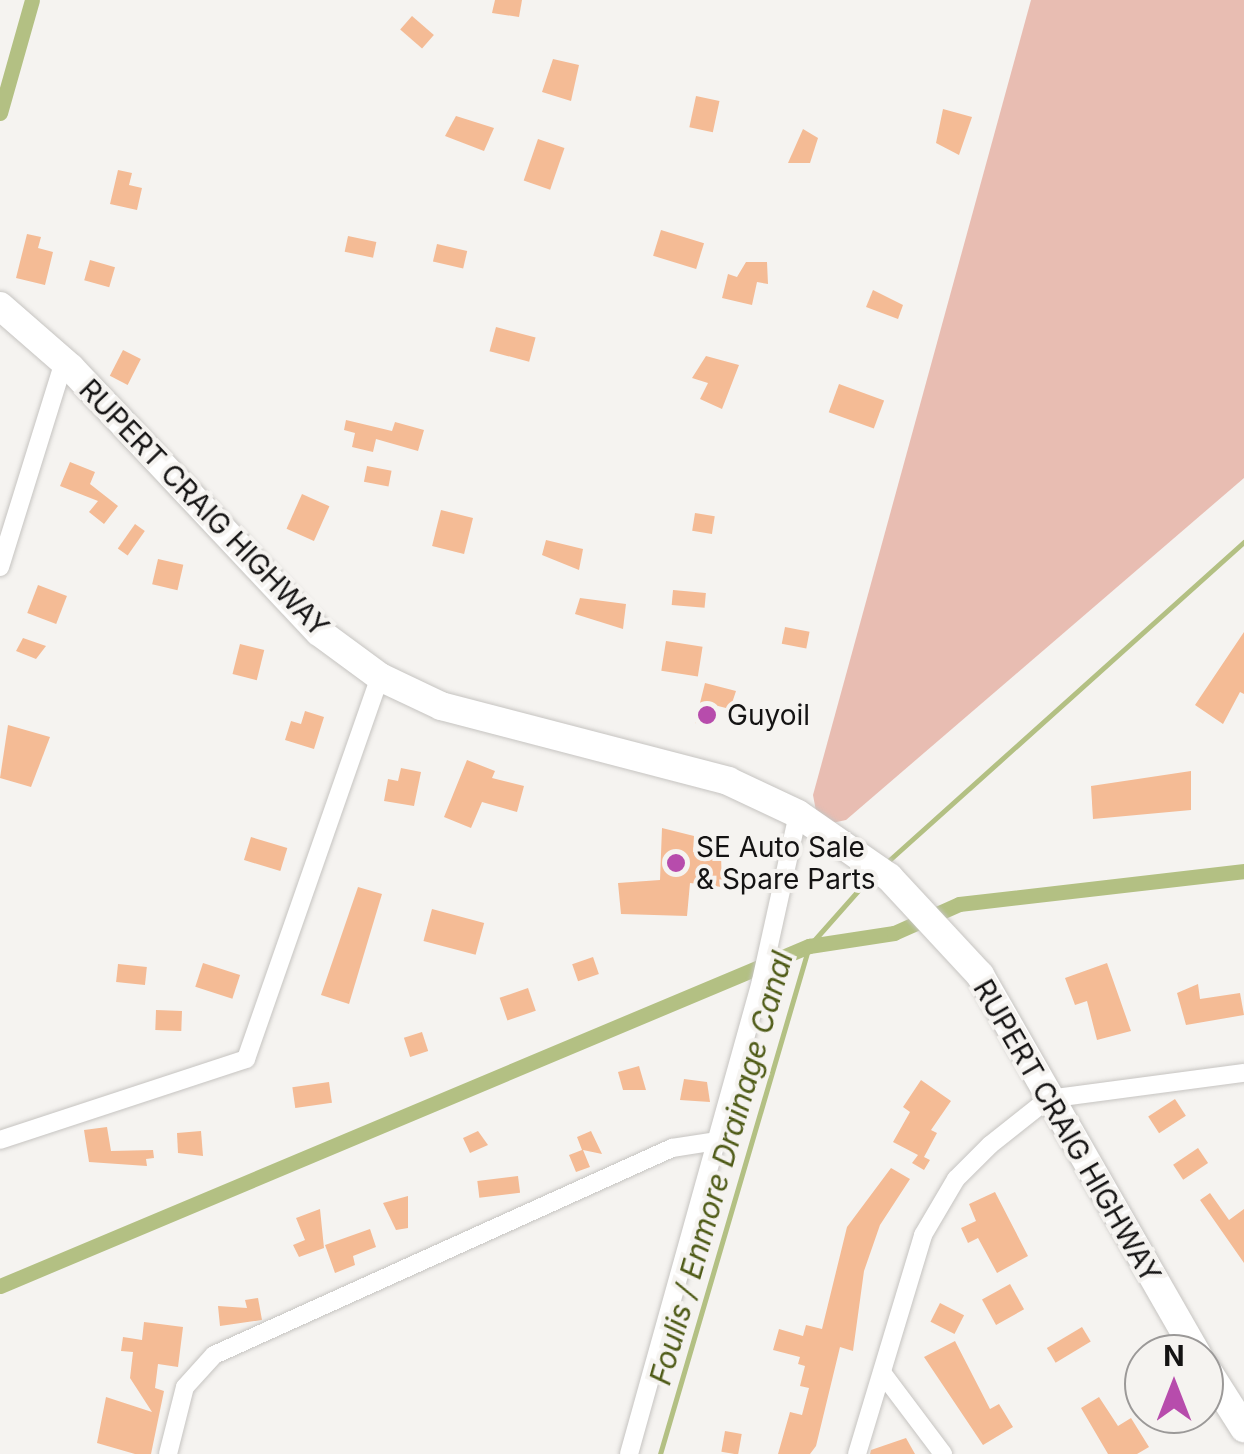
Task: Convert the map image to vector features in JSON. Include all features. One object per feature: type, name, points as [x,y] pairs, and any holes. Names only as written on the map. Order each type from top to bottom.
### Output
[{"type":"main road","name":"RUPERT CRAIG HIGHWAY","points":[[0,306],[64,362],[259,573],[319,632],[380,677],[441,706],[728,781],[798,814],[889,877],[924,909],[980,975],[1185,1334]]},
{"type":"main road","points":[[1224,1396],[1244,1428]]},
{"type":"street","points":[[0,567],[64,362]]},
{"type":"street","points":[[0,1140],[246,1059],[380,677]]},
{"type":"street","points":[[630,1454],[761,982],[798,814]]},
{"type":"street","points":[[858,1454],[924,1235],[956,1179],[1048,1099],[1244,1072]]},
{"type":"street","points":[[168,1454],[184,1387],[214,1356],[672,1148],[717,1141]]},
{"type":"street","points":[[883,1374],[943,1454]]},
{"type":"shaded area","points":[[1031,0],[1244,0],[1244,478],[846,820],[832,823],[816,811],[813,795]]},
{"type":"building","points":[[495,0],[522,0],[519,17],[492,13]]},
{"type":"building","points":[[412,16],[434,35],[422,49],[400,30]]},
{"type":"building","points":[[553,59],[579,65],[571,101],[542,92]]},
{"type":"building","points":[[696,96],[719,101],[713,132],[689,127]]},
{"type":"building","points":[[943,109],[972,117],[959,155],[936,143]]},
{"type":"building","points":[[456,116],[494,128],[484,151],[445,136]]},
{"type":"building","points":[[803,129],[818,138],[810,163],[788,163]]},
{"type":"building","points":[[538,139],[564,148],[550,190],[524,181]]},
{"type":"building","points":[[118,170],[132,173],[129,185],[142,188],[137,210],[110,204]]},
{"type":"building","points":[[661,230],[704,243],[696,269],[653,256]]},
{"type":"building","points":[[27,234],[41,237],[38,248],[53,252],[45,285],[16,278]]},
{"type":"building","points":[[348,236],[376,242],[373,258],[345,252]]},
{"type":"building","points":[[437,244],[467,251],[463,269],[433,262]]},
{"type":"building","points":[[90,260],[115,267],[109,287],[84,280]]},
{"type":"building","points":[[746,262],[767,262],[768,284],[757,282],[752,305],[722,298],[728,274],[737,277]]},
{"type":"building","points":[[873,290],[903,305],[898,319],[866,307]]},
{"type":"building","points":[[496,327],[536,338],[529,362],[490,351]]},
{"type":"building","points":[[123,350],[141,359],[128,385],[110,376]]},
{"type":"building","points":[[706,356],[739,365],[722,409],[700,399],[708,383],[692,378]]},
{"type":"building","points":[[839,384],[884,400],[874,429],[829,412]]},
{"type":"building","points":[[346,420],[392,431],[395,422],[424,430],[418,451],[376,439],[373,452],[352,447],[355,433],[344,430]]},
{"type":"building","points":[[70,462],[95,472],[90,484],[118,506],[104,524],[89,512],[98,501],[60,486]]},
{"type":"building","points":[[367,466],[392,471],[388,486],[364,482]]},
{"type":"building","points":[[302,494],[329,506],[314,541],[287,529]]},
{"type":"building","points":[[441,510],[473,518],[464,554],[432,546]]},
{"type":"building","points":[[695,513],[715,516],[712,534],[692,531]]},
{"type":"building","points":[[135,524],[145,531],[128,555],[118,549]]},
{"type":"building","points":[[546,540],[583,549],[579,570],[542,555]]},
{"type":"building","points":[[158,559],[183,565],[177,590],[152,584]]},
{"type":"building","points":[[38,585],[67,596],[56,624],[27,613]]},
{"type":"building","points":[[673,590],[706,593],[705,608],[672,605]]},
{"type":"building","points":[[580,598],[626,604],[623,629],[575,614]]},
{"type":"building","points":[[785,627],[810,632],[806,648],[782,644]]},
{"type":"building","points":[[1244,632],[1244,694],[1240,692],[1223,724],[1195,705]]},
{"type":"building","points":[[23,638],[46,646],[36,659],[16,651]]},
{"type":"building","points":[[666,641],[703,647],[698,676],[661,671]]},
{"type":"building","points":[[240,644],[264,650],[257,680],[233,674]]},
{"type":"building","points":[[705,683],[736,691],[730,709],[718,706],[713,727],[695,723]]},
{"type":"building","points":[[305,711],[324,717],[314,749],[285,740],[291,721],[301,724]]},
{"type":"building","points":[[8,725],[50,737],[31,787],[0,778]]},
{"type":"building","points":[[467,760],[495,771],[492,778],[524,786],[517,812],[482,802],[471,828],[444,817]]},
{"type":"building","points":[[401,768],[421,772],[414,806],[384,801],[388,779],[398,781]]},
{"type":"building","points":[[1191,771],[1191,810],[1093,819],[1091,786]]},
{"type":"building","points":[[662,828],[694,836],[693,852],[721,855],[722,887],[690,883],[687,916],[621,914],[618,883],[660,880]]},
{"type":"building","points":[[251,837],[287,848],[280,871],[244,860]]},
{"type":"building","points":[[358,887],[382,894],[349,1004],[321,995]]},
{"type":"building","points":[[432,909],[484,923],[476,955],[423,941]]},
{"type":"building","points":[[593,957],[599,974],[578,981],[572,964]]},
{"type":"building","points":[[203,963],[240,975],[232,999],[195,987]]},
{"type":"building","points":[[1107,963],[1131,1031],[1097,1040],[1087,1001],[1075,1005],[1065,978]]},
{"type":"building","points":[[118,964],[147,967],[145,985],[116,982]]},
{"type":"building","points":[[1198,984],[1200,999],[1240,993],[1244,1015],[1186,1025],[1177,993]]},
{"type":"building","points":[[528,988],[536,1011],[507,1020],[500,998]]},
{"type":"building","points":[[156,1010],[182,1011],[181,1031],[155,1030]]},
{"type":"building","points":[[422,1032],[428,1051],[410,1057],[404,1038]]},
{"type":"building","points":[[639,1066],[646,1090],[623,1090],[618,1072]]},
{"type":"building","points":[[684,1079],[707,1082],[710,1102],[680,1100]]},
{"type":"building","points":[[921,1080],[951,1101],[931,1130],[937,1133],[924,1157],[930,1160],[924,1170],[912,1163],[918,1155],[893,1142],[910,1112],[903,1107]]},
{"type":"building","points":[[329,1082],[332,1103],[295,1108],[292,1087]]},
{"type":"building","points":[[1175,1099],[1186,1116],[1159,1133],[1148,1116]]},
{"type":"building","points":[[107,1127],[111,1151],[153,1150],[154,1158],[146,1159],[147,1166],[89,1162],[84,1130]]},
{"type":"building","points":[[201,1131],[203,1156],[178,1153],[177,1133]]},
{"type":"building","points":[[478,1131],[488,1145],[470,1153],[463,1138]]},
{"type":"building","points":[[591,1131],[602,1154],[583,1150],[590,1167],[576,1172],[569,1155],[582,1150],[577,1137]]},
{"type":"building","points":[[1198,1148],[1208,1163],[1183,1180],[1173,1165]]},
{"type":"building","points":[[891,1168],[910,1179],[880,1225],[864,1271],[853,1351],[840,1347],[816,1446],[810,1454],[778,1454],[790,1412],[802,1415],[809,1388],[800,1386],[805,1366],[798,1364],[800,1357],[773,1350],[779,1329],[803,1336],[806,1325],[822,1329],[847,1227]]},
{"type":"building","points":[[518,1176],[520,1193],[479,1198],[477,1181]]},
{"type":"building","points":[[995,1192],[1028,1256],[997,1273],[978,1238],[968,1243],[961,1228],[976,1221],[969,1204]]},
{"type":"building","points":[[1210,1193],[1229,1220],[1244,1209],[1244,1263],[1200,1200]]},
{"type":"building","points":[[408,1196],[408,1228],[396,1230],[383,1203]]},
{"type":"building","points":[[320,1209],[324,1248],[299,1257],[293,1245],[305,1240],[296,1218]]},
{"type":"building","points":[[370,1229],[376,1247],[353,1256],[355,1265],[335,1273],[325,1245]]},
{"type":"building","points":[[1010,1284],[1024,1309],[996,1325],[982,1300]]},
{"type":"building","points":[[258,1298],[262,1320],[220,1326],[218,1306],[247,1308],[245,1300]]},
{"type":"building","points":[[940,1303],[964,1315],[955,1334],[930,1322]]},
{"type":"building","points":[[144,1322],[183,1327],[178,1367],[158,1364],[155,1388],[164,1391],[151,1454],[135,1454],[97,1443],[106,1397],[152,1412],[130,1378],[133,1352],[121,1351],[123,1337],[142,1340]]},
{"type":"building","points":[[1082,1327],[1091,1342],[1056,1363],[1047,1348]]},
{"type":"building","points":[[955,1341],[990,1409],[999,1404],[1013,1427],[983,1445],[924,1357]]},
{"type":"building","points":[[1099,1397],[1118,1426],[1124,1422],[1124,1434],[1141,1434],[1149,1447],[1137,1454],[1108,1454],[1081,1408]]},
{"type":"building","points":[[725,1431],[742,1434],[738,1454],[721,1452]]},
{"type":"building","points":[[906,1438],[915,1454],[870,1454],[871,1450]]},
{"type":"waterway","points":[[0,113],[32,0]]},
{"type":"waterway","name":"Foulis / Enmore Drainage Canal","points":[[886,863],[1244,542]]},
{"type":"waterway","points":[[0,1286],[809,946],[894,933],[959,904],[1244,871]]},
{"type":"waterway","name":"Foulis / Enmore Drainage Canal","points":[[660,1454],[809,946],[870,877]]},
{"type":"place","name":"Guyoil","points":[[707,715]]},
{"type":"place","name":"SE Auto Sale & Spare Parts","points":[[676,863]]}]
